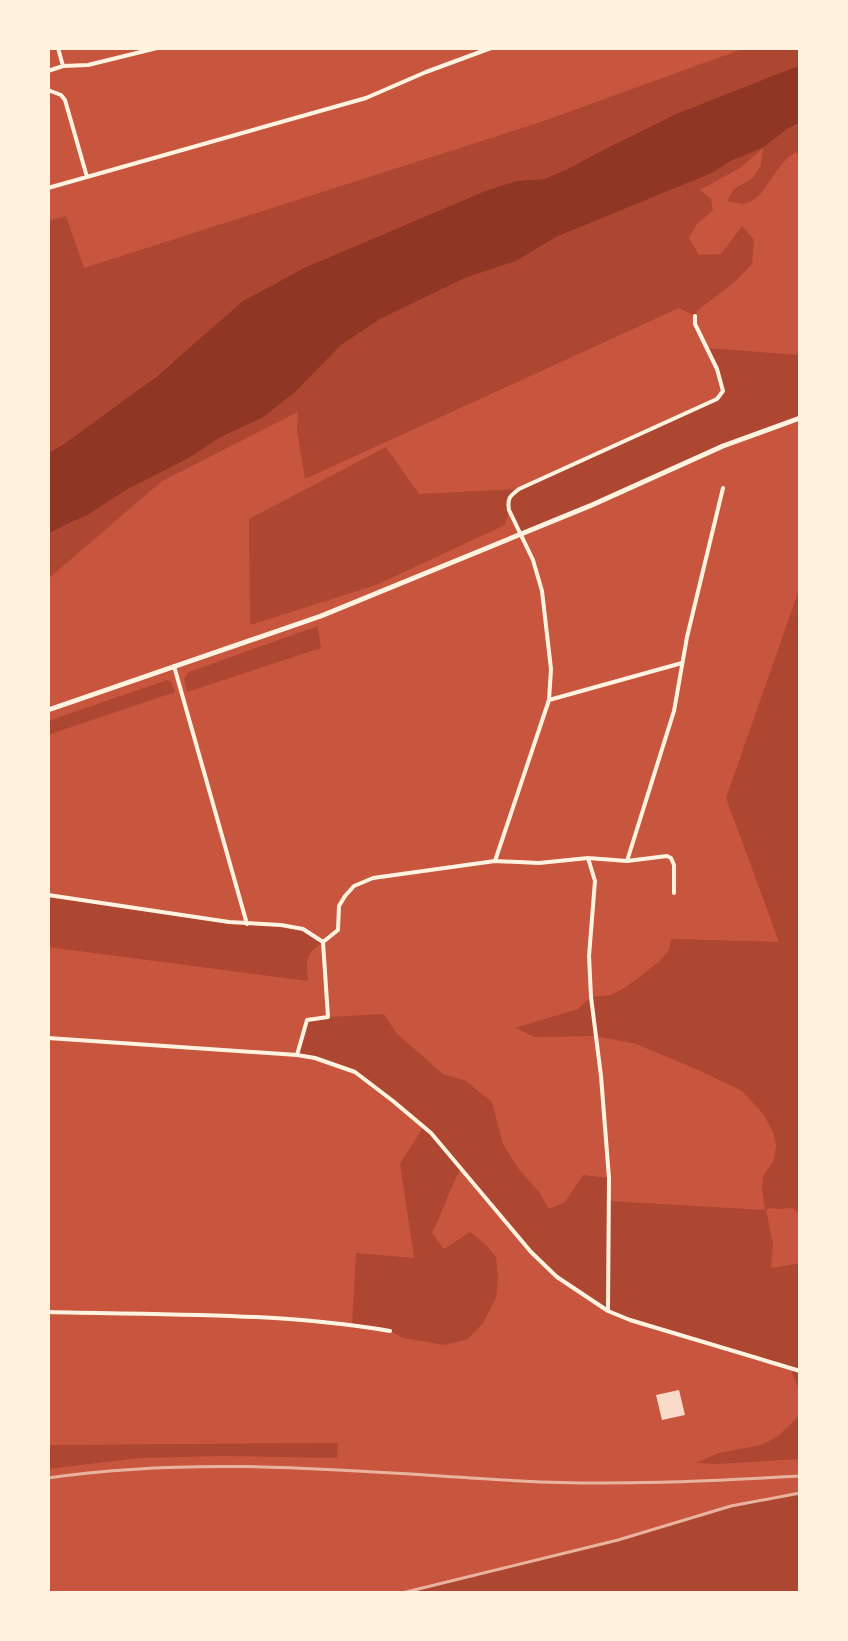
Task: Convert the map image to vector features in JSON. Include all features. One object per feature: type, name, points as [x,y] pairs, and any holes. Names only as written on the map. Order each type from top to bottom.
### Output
[{"type":"street","points":[[58,48],[63,66]]},
{"type":"street","points":[[48,71],[157,48]]},
{"type":"street","points":[[48,188],[366,98],[491,48]]},
{"type":"street","points":[[48,90],[65,100],[87,177]]},
{"type":"street","points":[[495,861],[549,700],[551,669],[542,591],[533,560],[509,510],[510,495],[717,399],[723,391],[721,379],[695,324],[695,316]]},
{"type":"street","points":[[48,710],[321,616],[592,505],[723,446],[800,418]]},
{"type":"street","points":[[627,861],[674,711],[687,637],[723,488]]},
{"type":"street","points":[[549,700],[682,663]]},
{"type":"street","points":[[174,666],[247,924]]},
{"type":"street","points":[[323,942],[338,930],[339,906],[354,886],[387,876],[495,861],[539,863],[588,858],[627,861],[658,856],[671,858],[674,893]]},
{"type":"street","points":[[588,858],[595,881],[589,956],[591,997],[609,1178],[608,1311]]},
{"type":"street","points":[[48,895],[247,924],[281,925],[303,929],[323,942]]},
{"type":"street","points":[[297,1055],[307,1020],[328,1017],[323,942]]},
{"type":"street","points":[[48,1038],[297,1055],[355,1072],[424,1126],[531,1252],[583,1296],[608,1311],[641,1324],[800,1371]]},
{"type":"street","points":[[48,1312],[256,1318],[390,1331]]},
{"type":"shaded area","points":[[745,48],[800,48],[800,65],[676,114],[566,170],[544,179],[516,181],[485,191],[304,268],[270,286],[222,320],[128,399],[48,453],[48,221],[66,216],[84,268],[541,122]]},
{"type":"shaded area","points":[[800,65],[800,123],[764,147],[712,173],[556,237],[516,261],[465,278],[380,319],[341,345],[295,392],[262,418],[221,437],[86,516],[48,534],[48,453],[156,377],[243,301],[304,268],[485,191],[516,181],[544,179],[676,114]]},
{"type":"shaded area","points":[[800,124],[800,159],[796,152],[789,157],[754,200],[742,204],[727,201],[734,189],[753,178],[761,165],[763,148],[740,168],[700,190],[711,199],[713,210],[697,224],[689,238],[699,255],[721,254],[742,226],[754,240],[752,264],[736,281],[698,310],[695,316],[679,308],[305,479],[297,431],[298,412],[162,481],[48,579],[48,534],[86,516],[221,437],[262,418],[359,331],[465,278],[516,261],[556,237],[712,173]]},
{"type":"shaded area","points":[[706,348],[800,355],[800,418],[723,446],[520,534],[509,511],[505,525],[376,585],[250,625],[249,519],[386,447],[419,494],[519,489],[717,399],[723,391],[721,379]]},
{"type":"shaded area","points":[[800,587],[800,1214],[792,1208],[766,1210],[773,1244],[771,1268],[800,1263],[800,1405],[793,1369],[608,1311],[557,1277],[531,1252],[461,1169],[432,1233],[444,1249],[470,1232],[496,1257],[496,1298],[483,1323],[468,1339],[445,1345],[352,1325],[356,1253],[414,1258],[400,1164],[424,1126],[355,1072],[297,1055],[307,1020],[384,1014],[397,1034],[443,1074],[466,1081],[492,1102],[503,1144],[549,1209],[565,1202],[583,1175],[609,1178],[610,1201],[765,1210],[763,1176],[774,1160],[776,1145],[764,1115],[742,1091],[636,1044],[596,1036],[535,1037],[515,1028],[578,1009],[591,997],[611,995],[626,987],[660,961],[669,950],[671,939],[779,942],[726,798]]},
{"type":"shaded area","points":[[318,626],[321,648],[187,692],[184,679],[189,672]]},
{"type":"shaded area","points":[[167,680],[175,692],[48,735],[48,721]]},
{"type":"shaded area","points":[[48,895],[229,922],[303,929],[323,942],[312,950],[308,958],[308,981],[48,947]]},
{"type":"shaded area","points":[[800,1415],[800,1459],[696,1463],[719,1453],[761,1445],[777,1437]]},
{"type":"shaded area","points":[[338,1443],[337,1458],[139,1458],[48,1469],[48,1445]]},
{"type":"shaded area","points":[[800,1492],[800,1593],[402,1593],[618,1540],[731,1506]]},
{"type":"building","points":[[679,1390],[685,1415],[662,1420],[656,1395]]},
{"type":"railway","points":[[48,1478],[107,1471],[225,1466],[591,1483],[800,1476]]},
{"type":"railway","points":[[402,1593],[618,1540],[731,1506],[800,1493]]}]
